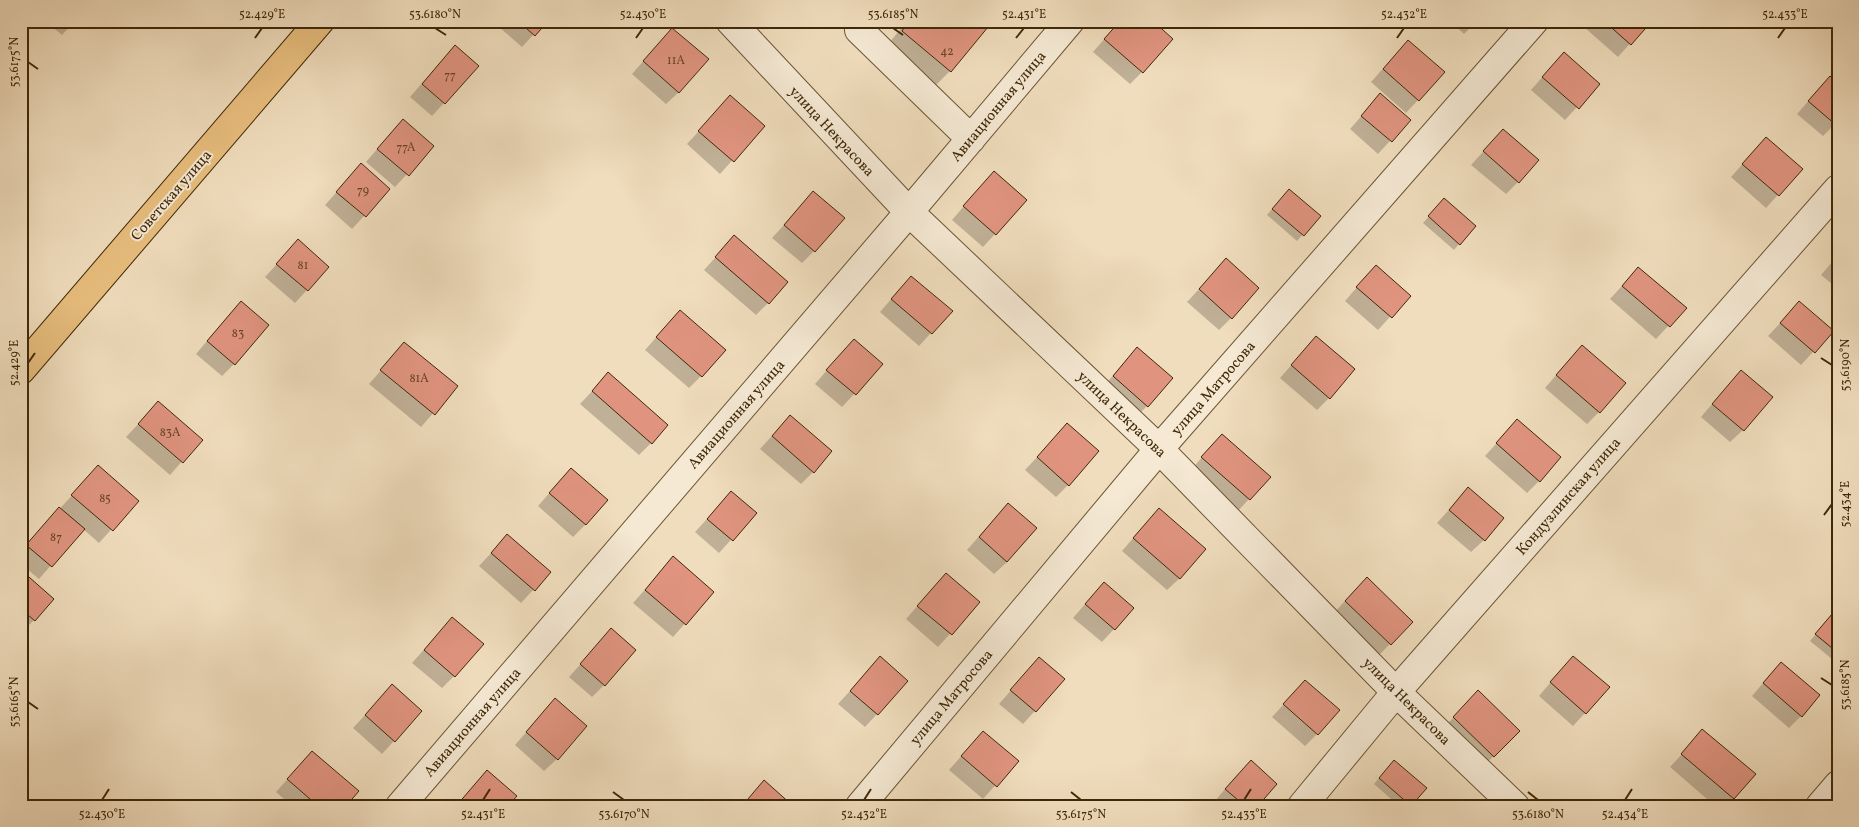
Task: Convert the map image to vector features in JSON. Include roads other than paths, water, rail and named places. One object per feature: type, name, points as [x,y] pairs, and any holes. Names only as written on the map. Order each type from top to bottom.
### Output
[{"type":"main road","name":"Советская улица","points":[[21,370],[320,21]]},
{"type":"street","name":"улица Некрасова","points":[[730,21],[909,212],[1160,449],[1396,692],[1514,806]]},
{"type":"street","points":[[867,21],[859,30],[971,139]]},
{"type":"street","name":"Авиационная улица","points":[[400,806],[909,212],[1070,21]]},
{"type":"street","name":"улица Матросова","points":[[860,806],[1160,449],[1534,21]]},
{"type":"street","name":"Кондузлинская улица","points":[[1302,806],[1396,692],[1838,189]]},
{"type":"street","points":[[1820,806],[1838,785]]}]
